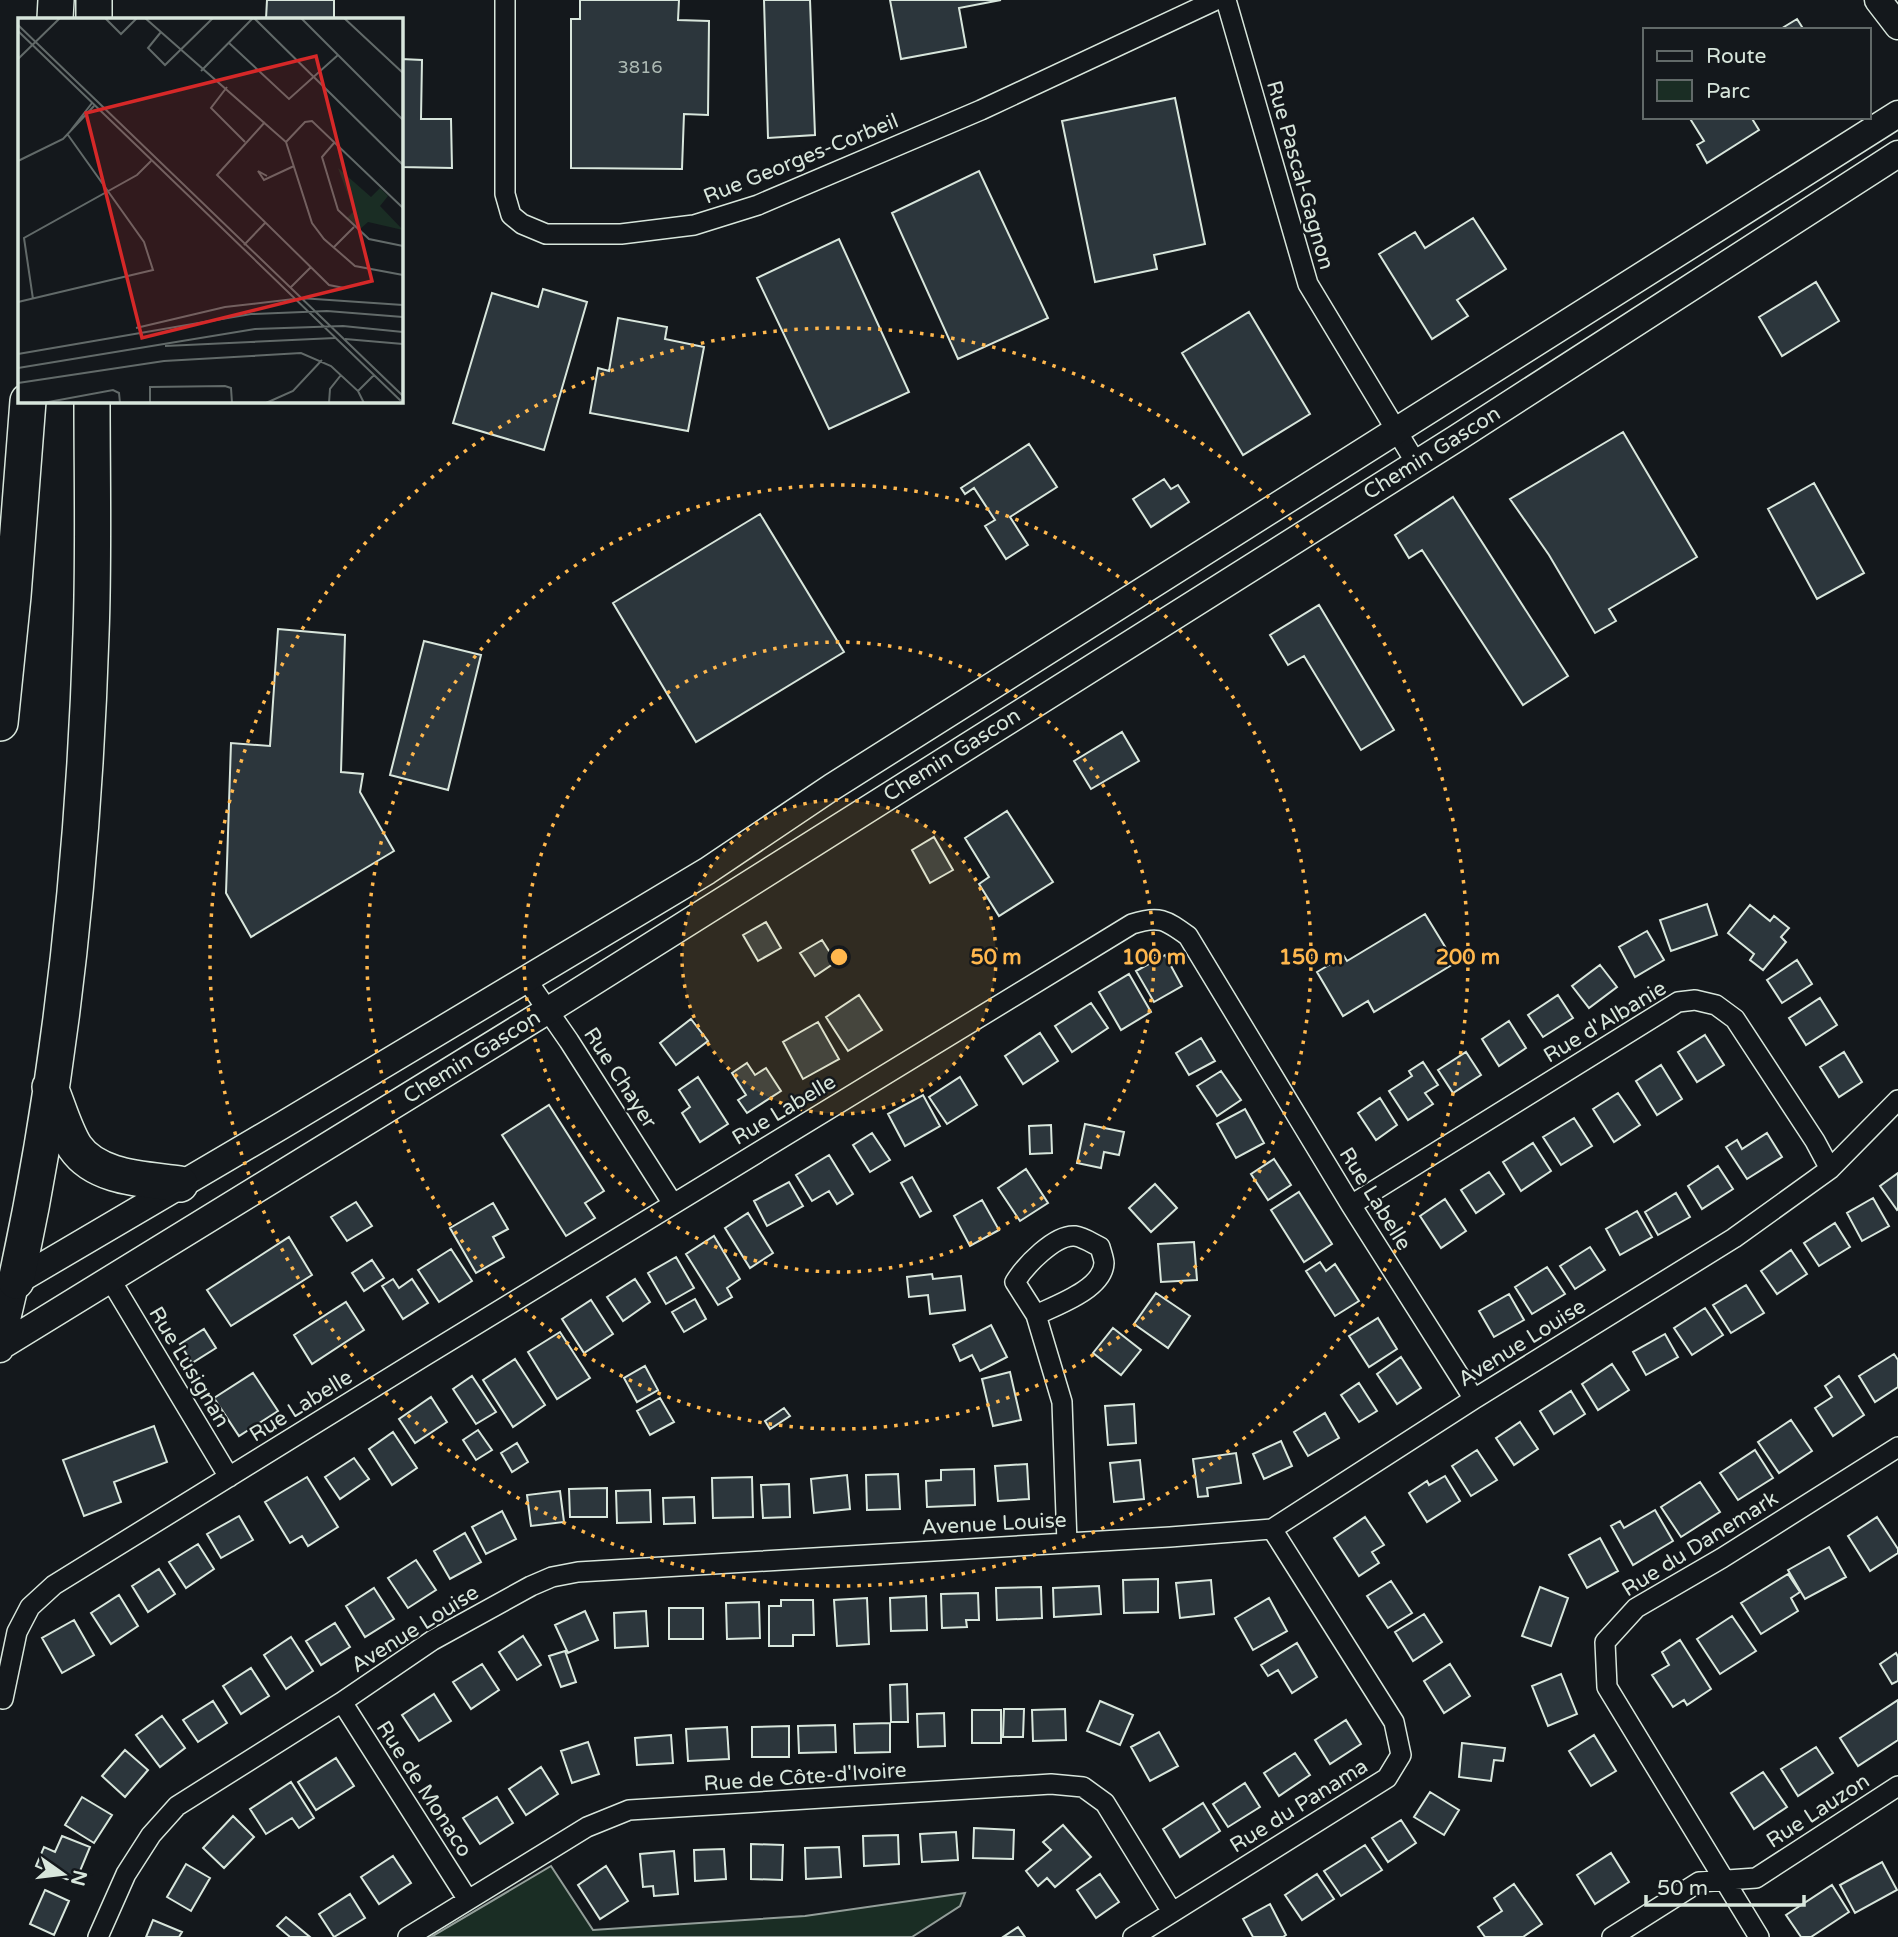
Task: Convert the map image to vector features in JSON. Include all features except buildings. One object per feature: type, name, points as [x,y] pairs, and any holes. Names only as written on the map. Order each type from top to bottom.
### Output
[{"type":"highway","points":[[55,18],[56,0]]},
{"type":"highway","points":[[94,0],[94,18]]},
{"type":"highway","points":[[0,723],[28,402]]},
{"type":"highway","points":[[8,1286],[50,1087],[73,906],[88,717],[92,402]]},
{"type":"highway","points":[[50,1087],[70,1138],[85,1157],[114,1173],[180,1184]]},
{"type":"main road","points":[[1878,0],[1898,26]]},
{"type":"main road","name":"Chemin Gascon","points":[[8,1286],[707,871],[832,787],[1898,114]]},
{"type":"main road","name":"Chemin Gascon","points":[[0,1347],[547,1010],[1416,463],[1898,154]]},
{"type":"main road","points":[[0,1347],[8,1286]]},
{"type":"street","name":"Rue Georges-Corbeil","points":[[505,0],[505,194],[511,215],[522,224],[546,234],[621,234],[694,225],[758,205],[981,110],[1216,0]]},
{"type":"street","name":"Rue Pascal-Gagnon","points":[[1226,0],[1308,284],[1416,463]]},
{"type":"street","name":"Rue Labelle","points":[[4,1699],[17,1632],[30,1607],[64,1578],[1132,924],[1149,919],[1167,921],[1188,936],[1351,1205],[1474,1399]]},
{"type":"street","name":"Rue Chayer","points":[[526,979],[673,1204]]},
{"type":"street","name":"Rue d'Albanie","points":[[1351,1205],[1678,1002],[1695,1000],[1716,1004],[1735,1019],[1815,1141],[1830,1169]]},
{"type":"street","name":"Avenue Louise","points":[[98,1937],[126,1874],[151,1835],[177,1806],[342,1702],[445,1633],[531,1586],[578,1572],[1272,1529],[1474,1399],[1734,1238],[1830,1169],[1898,1100]]},
{"type":"street","points":[[1036,1315],[1071,1299],[1097,1281],[1104,1263],[1100,1247],[1079,1236],[1070,1236],[1044,1250],[1024,1267],[1015,1282],[1036,1315],[1062,1402],[1067,1543]]},
{"type":"street","name":"Rue Lusignan","points":[[110,1279],[229,1477]]},
{"type":"street","name":"Rue du Danemark","points":[[1759,1937],[1607,1687],[1605,1642],[1636,1608],[1722,1558],[1898,1447]]},
{"type":"street","name":"Rue du Panama","points":[[1133,1937],[1387,1779],[1401,1755],[1394,1722],[1272,1529]]},
{"type":"street","name":"Rue de Monaco","points":[[342,1702],[468,1900]]},
{"type":"street","name":"Rue de Côte-d'Ivoire","points":[[408,1937],[587,1827],[629,1811],[1051,1784],[1083,1787],[1105,1803],[1172,1912]]},
{"type":"street","name":"Rue Lauzon","points":[[1612,1937],[1699,1882],[1756,1878],[1898,1786]]},
{"type":"green space","points":[[551,1866],[593,1930],[805,1916],[965,1893],[960,1906],[912,1937],[431,1937]]}]
